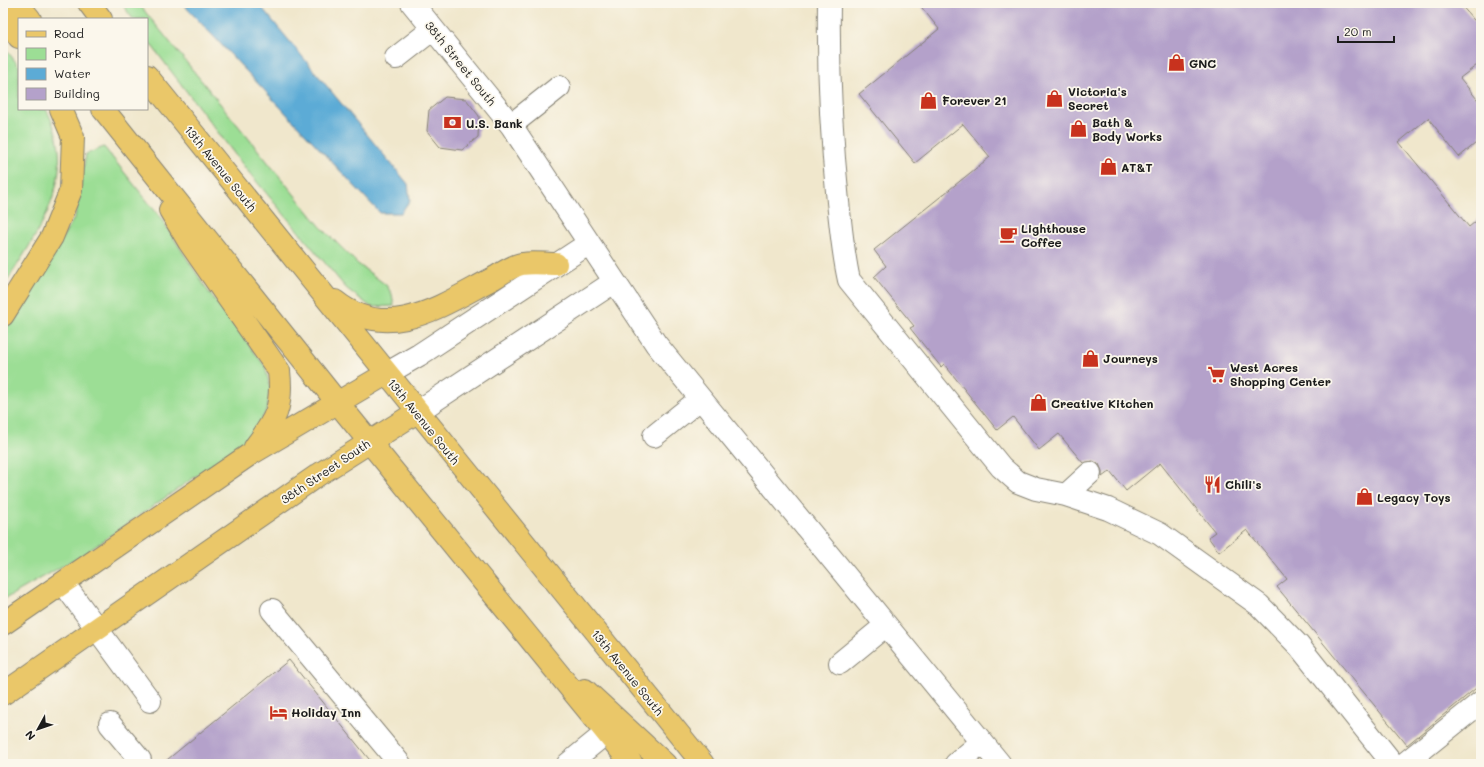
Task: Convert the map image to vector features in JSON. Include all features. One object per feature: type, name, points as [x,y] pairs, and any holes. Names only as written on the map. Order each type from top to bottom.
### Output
[{"type":"main road","points":[[17,3],[29,18]]},
{"type":"main road","points":[[89,3],[100,18]]},
{"type":"main road","points":[[3,12],[18,35]]},
{"type":"main road","name":"13th Avenue South","points":[[148,77],[386,374],[703,764]]},
{"type":"main road","points":[[3,316],[52,237],[71,190],[73,138],[61,110]]},
{"type":"main road","points":[[104,110],[369,442],[632,764]]},
{"type":"main road","points":[[127,139],[189,242],[279,371],[281,391],[278,412],[270,427],[250,454]]},
{"type":"main road","points":[[315,285],[346,310],[364,318],[391,320],[416,316],[435,308],[522,264],[556,264]]},
{"type":"main road","points":[[3,624],[64,584],[250,454],[386,374]]},
{"type":"main road","name":"38th Street South","points":[[3,694],[318,474],[417,412]]},
{"type":"main road","points":[[537,647],[665,764]]},
{"type":"street","name":"38th Street South","points":[[412,3],[511,125],[614,282],[417,412]]},
{"type":"street","points":[[829,3],[829,77],[832,148],[844,260],[849,280],[1001,467],[1018,482],[1036,489],[1066,495],[1108,509],[1160,534],[1259,605],[1299,646],[1393,764]]},
{"type":"street","points":[[396,58],[433,29]]},
{"type":"street","points":[[511,125],[559,87]]},
{"type":"street","points":[[386,374],[419,355],[588,244]]},
{"type":"street","points":[[614,282],[656,344],[999,764]]},
{"type":"street","points":[[654,436],[700,399]]},
{"type":"street","points":[[1066,495],[1090,473]]},
{"type":"street","points":[[64,584],[150,700]]},
{"type":"street","points":[[272,610],[400,764]]},
{"type":"street","points":[[840,664],[885,626]]},
{"type":"street","points":[[1404,764],[1481,702]]},
{"type":"street","points":[[110,724],[140,760]]},
{"type":"street","points":[[568,764],[606,733]]},
{"type":"street","points":[[956,764],[982,742]]},
{"type":"green space","points":[[121,3],[138,3],[320,226],[358,264],[386,285],[392,294],[394,306],[371,307],[346,288],[246,169],[148,40],[148,18],[132,18]]},
{"type":"green space","points":[[3,46],[18,65],[18,110],[46,110],[56,133],[59,157],[57,180],[51,202],[30,245],[3,287]]},
{"type":"green space","points":[[104,147],[160,217],[210,294],[265,366],[270,388],[267,409],[255,432],[238,447],[87,552],[3,600],[3,334],[75,217],[86,154]]},
{"type":"water","points":[[182,3],[258,3],[408,184],[410,200],[401,213],[380,213]]},
{"type":"building","name":"West Acres Shopping Center","points":[[918,3],[1459,3],[1481,28],[1481,62],[1460,78],[1481,104],[1481,139],[1459,157],[1428,118],[1399,142],[1469,227],[1481,217],[1481,684],[1407,745],[1277,587],[1287,579],[1247,530],[1219,552],[1208,537],[1215,532],[1160,463],[1126,491],[1110,471],[1102,477],[1102,471],[1099,464],[1093,461],[1083,463],[1059,434],[1039,450],[1013,417],[997,430],[944,364],[941,367],[910,328],[914,326],[874,277],[886,266],[874,250],[990,157],[963,124],[915,163],[859,94],[939,29]]},
{"type":"building","name":"U.S. Bank","points":[[445,97],[466,99],[479,116],[478,137],[462,150],[440,147],[427,131],[429,110]]},
{"type":"building","name":"Holiday Inn","points":[[289,660],[373,764],[162,764]]},
{"type":"place","name":"GNC","points":[[1176,63]]},
{"type":"place","name":"Victoria's Secret","points":[[1055,98]]},
{"type":"place","name":"Forever 21","points":[[929,100]]},
{"type":"place","name":"U.S. Bank","points":[[453,123]]},
{"type":"place","name":"Bath & Body Works","points":[[1079,129]]},
{"type":"place","name":"AT&T","points":[[1108,167]]},
{"type":"place","name":"Lighthouse Coffee","points":[[1008,235]]},
{"type":"place","name":"Journeys","points":[[1090,358]]},
{"type":"place","name":"West Acres Shopping Center","points":[[1217,374]]},
{"type":"place","name":"Creative Kitchen","points":[[1038,403]]},
{"type":"place","name":"Chili's","points":[[1212,484]]},
{"type":"place","name":"Legacy Toys","points":[[1364,497]]},
{"type":"place","name":"Holiday Inn","points":[[278,712]]}]
